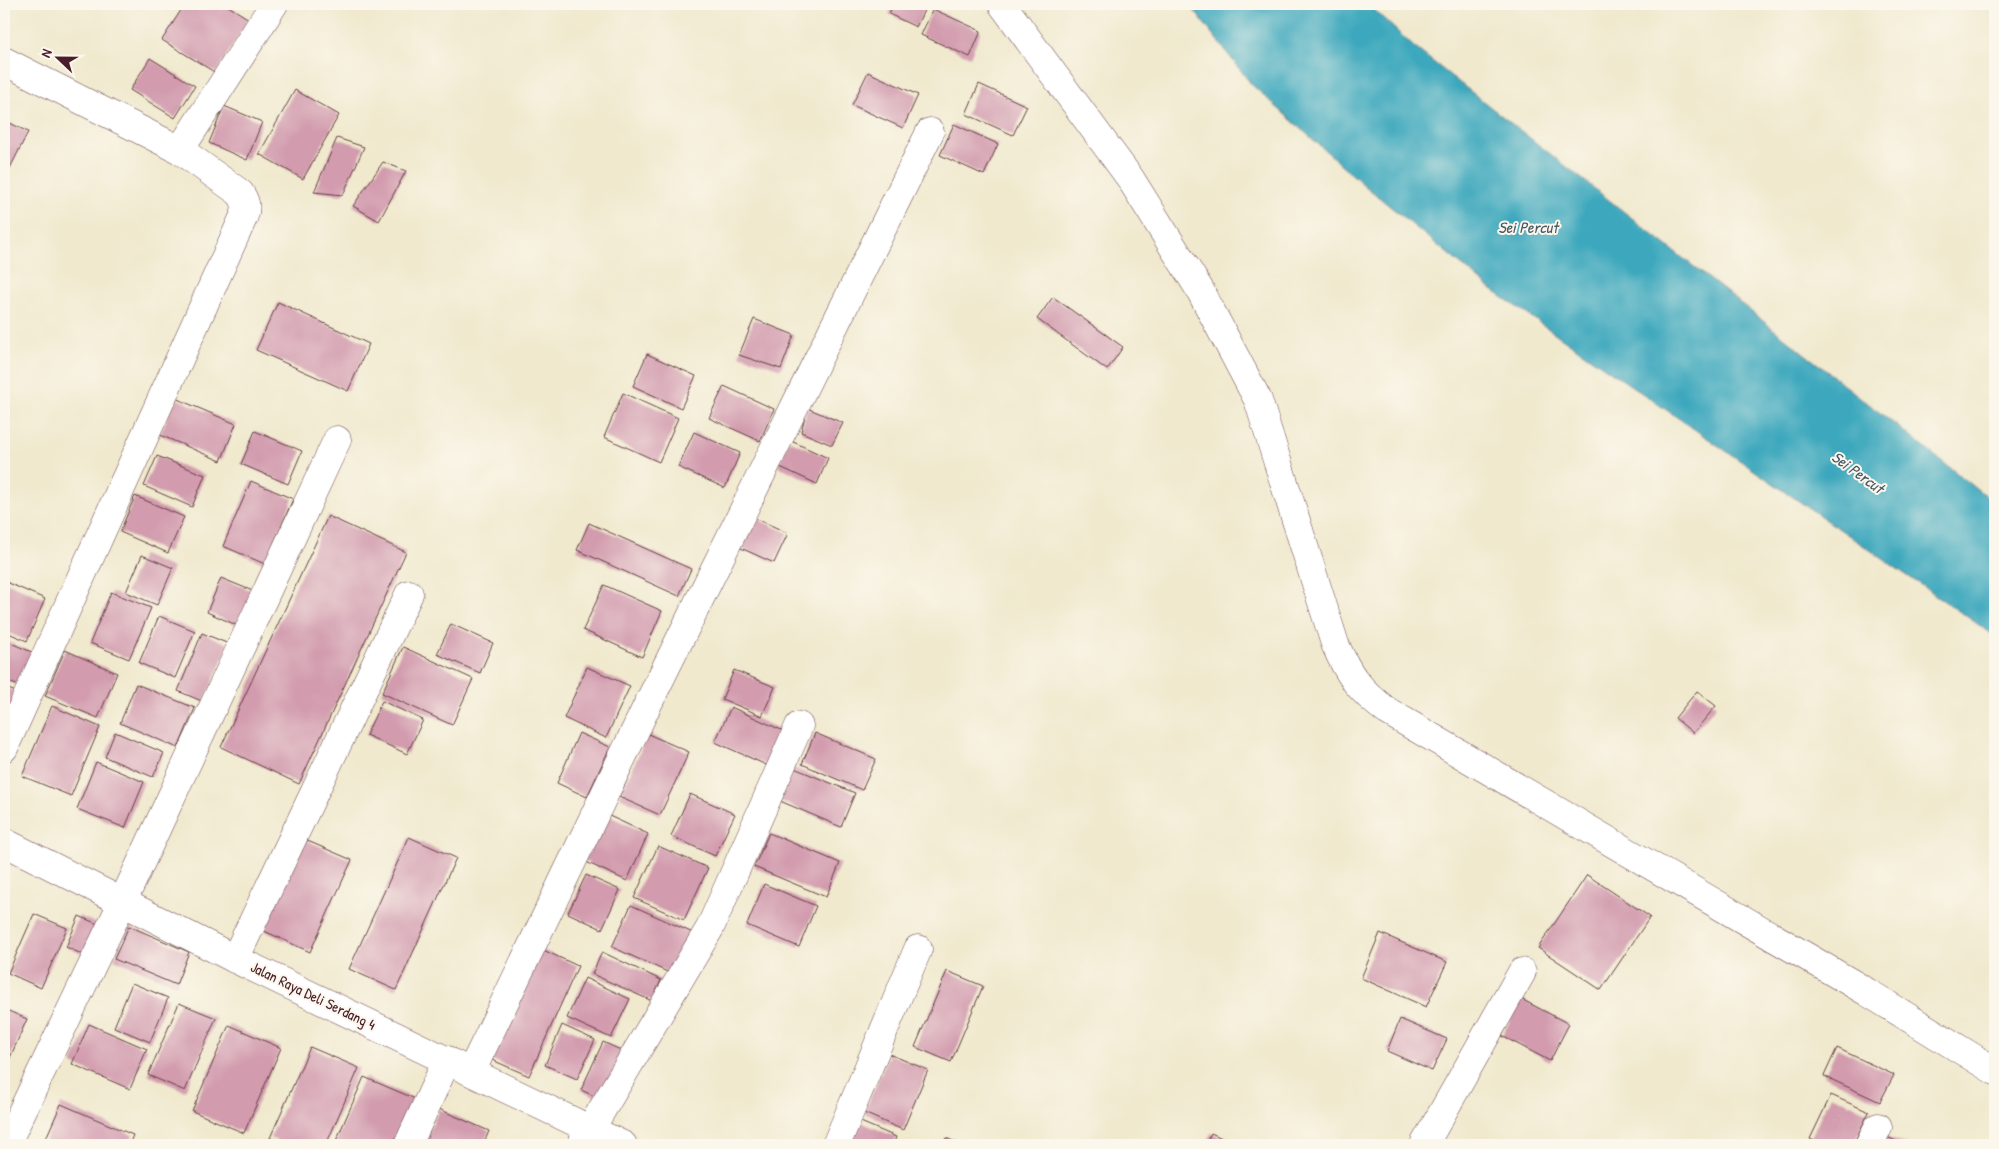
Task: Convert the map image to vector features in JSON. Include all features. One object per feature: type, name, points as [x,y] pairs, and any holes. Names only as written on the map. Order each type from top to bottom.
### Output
[{"type":"street","points":[[180,150],[274,4]]},
{"type":"street","points":[[1002,4],[1130,178],[1200,290],[1258,400],[1335,644],[1347,671],[1366,696],[1387,711],[1859,986],[1995,1071]]},
{"type":"street","points":[[4,61],[180,150],[240,194],[245,200],[247,208],[4,748]]},
{"type":"street","points":[[471,1072],[646,708],[930,132]]},
{"type":"street","points":[[6,1145],[123,901],[337,440]]},
{"type":"street","points":[[235,959],[410,594]]},
{"type":"street","points":[[585,1137],[710,928],[799,726]]},
{"type":"street","name":"Jalan Raya Deli Serdang 4","points":[[4,842],[235,959],[471,1072],[585,1137],[623,1145]]},
{"type":"street","points":[[836,1145],[918,949]]},
{"type":"street","points":[[1424,1145],[1522,972]]},
{"type":"street","points":[[408,1145],[446,1060]]},
{"type":"water","name":"Sei Percut","points":[[1189,4],[1368,4],[1414,47],[1995,503],[1995,636],[1492,290],[1364,185],[1252,85]]},
{"type":"building","points":[[185,4],[225,4],[249,19],[216,73],[162,40]]},
{"type":"building","points":[[893,4],[927,4],[916,27],[889,14]]},
{"type":"building","points":[[933,9],[981,31],[970,57],[921,35]]},
{"type":"building","points":[[150,58],[195,86],[175,118],[130,90]]},
{"type":"building","points":[[868,72],[918,95],[903,128],[852,105]]},
{"type":"building","points":[[979,84],[1027,106],[1013,135],[966,114]]},
{"type":"building","points":[[295,90],[339,115],[303,179],[259,154]]},
{"type":"building","points":[[224,106],[262,122],[247,160],[209,143]]},
{"type":"building","points":[[4,120],[28,132],[4,180]]},
{"type":"building","points":[[954,124],[998,144],[984,175],[940,155]]},
{"type":"building","points":[[337,138],[364,147],[343,195],[314,192]]},
{"type":"building","points":[[383,162],[406,171],[379,221],[353,206]]},
{"type":"building","points":[[1053,297],[1123,347],[1107,370],[1037,319]]},
{"type":"building","points":[[278,302],[369,344],[348,391],[256,350]]},
{"type":"building","points":[[754,319],[794,335],[781,369],[739,355]]},
{"type":"building","points":[[647,354],[696,376],[681,408],[633,386]]},
{"type":"building","points":[[724,386],[774,409],[760,441],[709,418]]},
{"type":"building","points":[[623,393],[678,418],[659,462],[604,437]]},
{"type":"building","points":[[175,398],[236,424],[221,461],[160,435]]},
{"type":"building","points":[[807,408],[843,423],[832,445],[801,432]]},
{"type":"building","points":[[255,431],[302,451],[288,484],[241,464]]},
{"type":"building","points":[[694,432],[740,453],[725,488],[678,467]]},
{"type":"building","points":[[789,440],[828,458],[817,484],[778,466]]},
{"type":"building","points":[[157,456],[205,475],[192,507],[144,486]]},
{"type":"building","points":[[251,481],[293,499],[265,564],[223,546]]},
{"type":"building","points":[[135,496],[184,517],[168,553],[120,532]]},
{"type":"building","points":[[746,514],[788,533],[774,563],[732,544]]},
{"type":"building","points":[[328,516],[406,552],[299,784],[221,747]]},
{"type":"building","points":[[589,523],[691,569],[679,596],[577,550]]},
{"type":"building","points":[[142,555],[173,568],[157,605],[126,592]]},
{"type":"building","points":[[221,578],[260,594],[245,629],[207,612]]},
{"type":"building","points":[[4,581],[45,599],[27,641],[4,631]]},
{"type":"building","points":[[604,585],[662,611],[642,657],[583,630]]},
{"type":"building","points":[[111,592],[151,608],[129,659],[90,643]]},
{"type":"building","points":[[159,616],[195,631],[175,678],[139,663]]},
{"type":"building","points":[[451,624],[493,643],[480,673],[437,654]]},
{"type":"building","points":[[202,633],[229,644],[204,702],[178,691]]},
{"type":"building","points":[[4,640],[34,653],[19,686],[4,680]]},
{"type":"building","points":[[403,647],[473,679],[452,725],[382,693]]},
{"type":"building","points":[[65,650],[117,673],[98,718],[45,696]]},
{"type":"building","points":[[587,667],[630,686],[606,738],[564,718]]},
{"type":"building","points":[[734,670],[775,687],[762,716],[722,699]]},
{"type":"building","points":[[136,684],[195,708],[178,748],[120,723]]},
{"type":"building","points":[[4,687],[18,693],[4,726]]},
{"type":"building","points":[[1697,691],[1716,706],[1693,733],[1675,718]]},
{"type":"building","points":[[382,701],[423,720],[407,754],[366,735]]},
{"type":"building","points":[[52,706],[100,727],[71,796],[22,776]]},
{"type":"building","points":[[731,707],[788,733],[773,768],[715,742]]},
{"type":"building","points":[[115,732],[164,753],[153,777],[105,757]]},
{"type":"building","points":[[579,733],[610,747],[587,797],[557,783]]},
{"type":"building","points":[[815,733],[876,759],[862,790],[802,764]]},
{"type":"building","points":[[648,734],[689,752],[660,815],[619,797]]},
{"type":"building","points":[[96,762],[144,782],[125,828],[77,809]]},
{"type":"building","points":[[794,768],[855,793],[841,827],[780,801]]},
{"type":"building","points":[[690,794],[735,814],[715,856],[671,836]]},
{"type":"building","points":[[605,814],[648,834],[627,881],[584,861]]},
{"type":"building","points":[[769,833],[840,863],[826,897],[754,867]]},
{"type":"building","points":[[409,837],[456,858],[396,990],[349,969]]},
{"type":"building","points":[[303,839],[352,860],[310,952],[262,930]]},
{"type":"building","points":[[658,846],[708,868],[684,920],[634,898]]},
{"type":"building","points":[[586,875],[620,890],[602,929],[568,913]]},
{"type":"building","points":[[1587,875],[1650,917],[1601,990],[1538,948]]},
{"type":"building","points":[[764,884],[816,906],[799,947],[747,925]]},
{"type":"building","points":[[631,905],[693,933],[674,975],[612,947]]},
{"type":"building","points":[[34,914],[67,928],[41,988],[8,973]]},
{"type":"building","points":[[79,916],[100,925],[86,956],[66,947]]},
{"type":"building","points":[[129,926],[189,952],[176,985],[114,959]]},
{"type":"building","points":[[1380,933],[1447,962],[1426,1007],[1361,978]]},
{"type":"building","points":[[541,949],[578,966],[529,1076],[490,1059]]},
{"type":"building","points":[[602,952],[661,980],[652,1001],[592,974]]},
{"type":"building","points":[[947,971],[983,986],[951,1062],[915,1047]]},
{"type":"building","points":[[585,978],[630,999],[611,1038],[567,1018]]},
{"type":"building","points":[[132,983],[168,998],[150,1042],[114,1027]]},
{"type":"building","points":[[1521,999],[1569,1024],[1550,1061],[1502,1036]]},
{"type":"building","points":[[179,1003],[216,1018],[185,1091],[148,1075]]},
{"type":"building","points":[[4,1009],[27,1019],[9,1060],[4,1058]]},
{"type":"building","points":[[1400,1019],[1447,1039],[1432,1071],[1387,1051]]},
{"type":"building","points":[[89,1024],[147,1049],[130,1089],[72,1064]]},
{"type":"building","points":[[229,1025],[281,1048],[244,1133],[192,1111]]},
{"type":"building","points":[[562,1025],[595,1040],[577,1079],[545,1065]]},
{"type":"building","points":[[603,1042],[625,1052],[603,1100],[581,1090]]},
{"type":"building","points":[[310,1047],[359,1068],[326,1145],[288,1145],[270,1138]]},
{"type":"building","points":[[1837,1048],[1894,1075],[1880,1102],[1824,1076]]},
{"type":"building","points":[[889,1054],[928,1070],[903,1130],[864,1113]]},
{"type":"building","points":[[4,1068],[10,1071],[4,1085]]},
{"type":"building","points":[[364,1077],[418,1100],[398,1145],[340,1145],[335,1143]]},
{"type":"building","points":[[1831,1095],[1869,1112],[1853,1145],[1823,1145],[1810,1139]]},
{"type":"building","points":[[61,1104],[133,1135],[129,1145],[43,1145]]},
{"type":"building","points":[[439,1109],[489,1131],[483,1145],[424,1145]]},
{"type":"building","points":[[856,1120],[896,1137],[893,1145],[845,1145]]},
{"type":"building","points":[[1211,1133],[1237,1145],[1205,1145]]},
{"type":"building","points":[[1887,1137],[1905,1145],[1882,1145]]},
{"type":"building","points":[[946,1138],[963,1145],[942,1145]]}]
